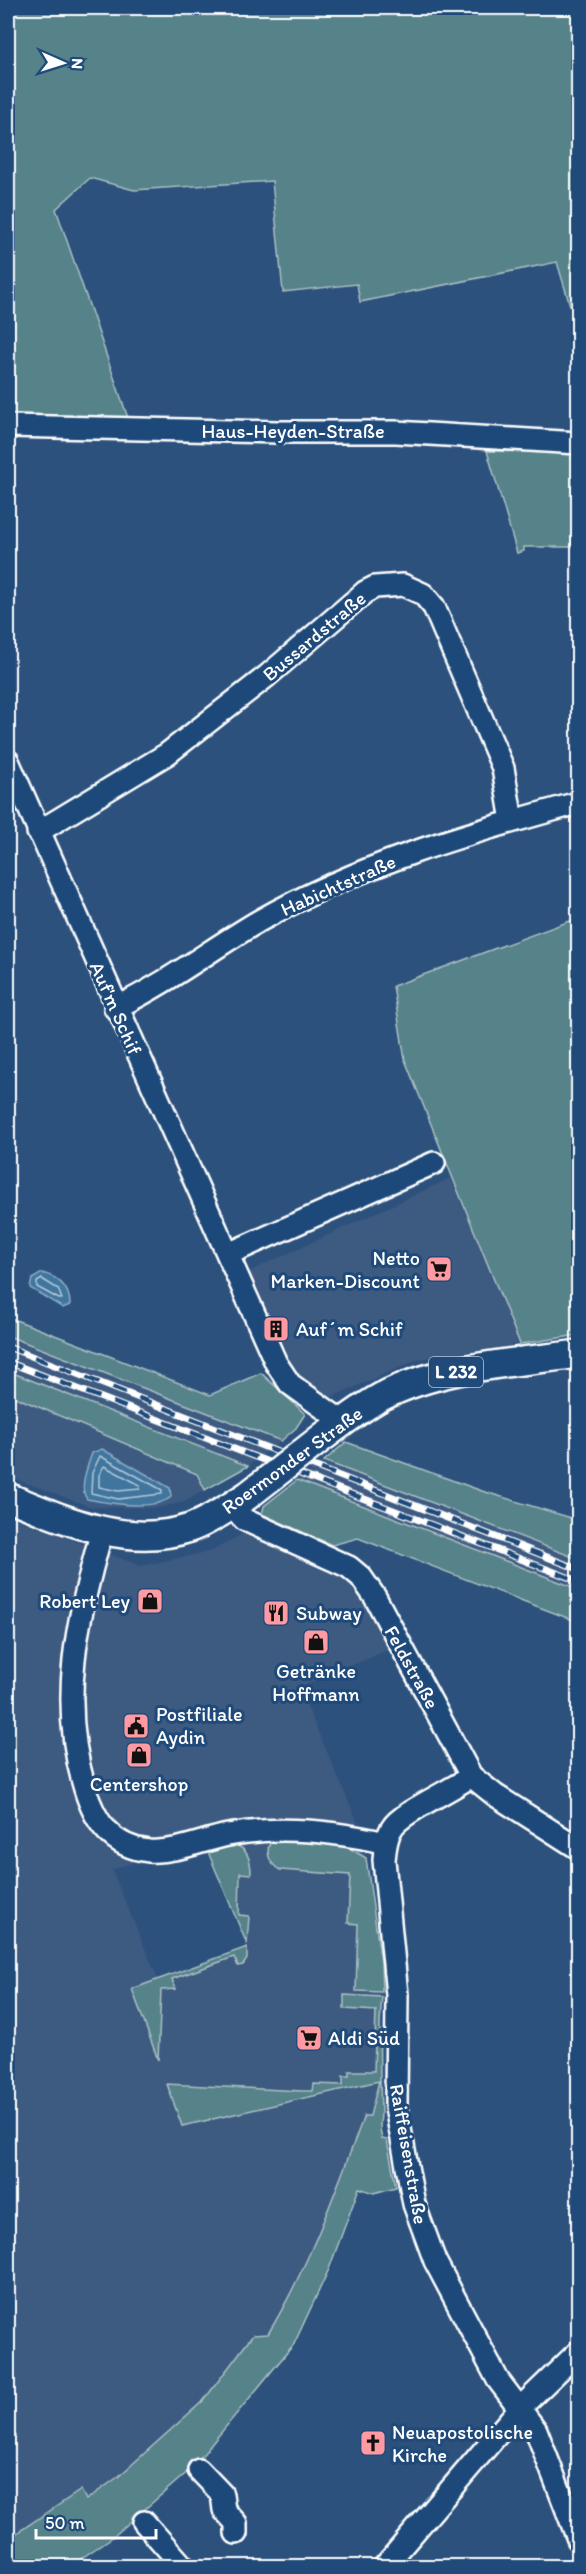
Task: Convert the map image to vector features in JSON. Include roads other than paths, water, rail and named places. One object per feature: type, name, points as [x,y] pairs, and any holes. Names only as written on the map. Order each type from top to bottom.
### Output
[{"type":"main road","name":"Roermonder Straße","points":[[8,1497],[102,1532],[134,1535],[163,1534],[190,1528],[239,1501],[333,1429],[380,1398],[416,1382],[477,1367],[579,1354]]},
{"type":"street","name":"Haus-Heyden-Straße","points":[[8,426],[278,432],[396,432],[579,443]]},
{"type":"street","name":"Bussardstraße","points":[[38,832],[167,754],[259,683],[365,592],[388,584],[410,587],[423,594],[434,607],[503,768],[512,821]]},
{"type":"street","name":"Auf'm Schif","points":[[8,761],[115,1008],[276,1363],[290,1384],[333,1429]]},
{"type":"street","name":"Habichtstraße","points":[[115,1008],[259,921],[334,883],[393,858],[579,803]]},
{"type":"street","points":[[228,1254],[434,1163]]},
{"type":"street","name":"Feldstraße","points":[[239,1501],[245,1520],[349,1567],[361,1577],[375,1597],[471,1776],[495,1795],[579,1848]]},
{"type":"street","points":[[102,1532],[76,1637],[71,1718],[79,1768],[99,1823],[115,1840],[132,1848],[152,1851],[229,1835],[293,1829],[360,1837],[386,1843],[392,1826],[403,1817],[449,1792],[471,1776]]},
{"type":"street","name":"Raiffeisenstraße","points":[[386,1843],[384,1860],[397,1995],[394,2083],[414,2204],[435,2261],[498,2380],[536,2430],[579,2539]]},
{"type":"street","points":[[385,2566],[520,2408],[579,2352]]},
{"type":"street","points":[[199,2470],[222,2494],[224,2510],[236,2523],[236,2533]]},
{"type":"street","points":[[144,2522],[183,2566]]},
{"type":"water","points":[[42,1273],[54,1277],[66,1288],[70,1305],[63,1308],[30,1288],[32,1279]]},
{"type":"water","points":[[102,1449],[170,1488],[171,1497],[154,1504],[142,1505],[87,1499],[83,1489],[86,1470],[92,1453]]},
{"type":"railway","points":[[8,1347],[578,1569]]},
{"type":"railway","points":[[8,1362],[578,1581]]},
{"type":"place","name":"Netto Marken-Discount","points":[[439,1269]]},
{"type":"place","name":"Auf´m Schif","points":[[276,1329]]},
{"type":"place","name":"Robert Ley","points":[[150,1601]]},
{"type":"place","name":"Subway","points":[[276,1613]]},
{"type":"place","name":"Getränke Hoffmann","points":[[316,1642]]},
{"type":"place","name":"Postfiliale Aydin","points":[[136,1726]]},
{"type":"place","name":"Centershop","points":[[139,1755]]},
{"type":"place","name":"Aldi Süd","points":[[309,2038]]},
{"type":"place","name":"Neuapostolische Kirche","points":[[373,2443]]}]
